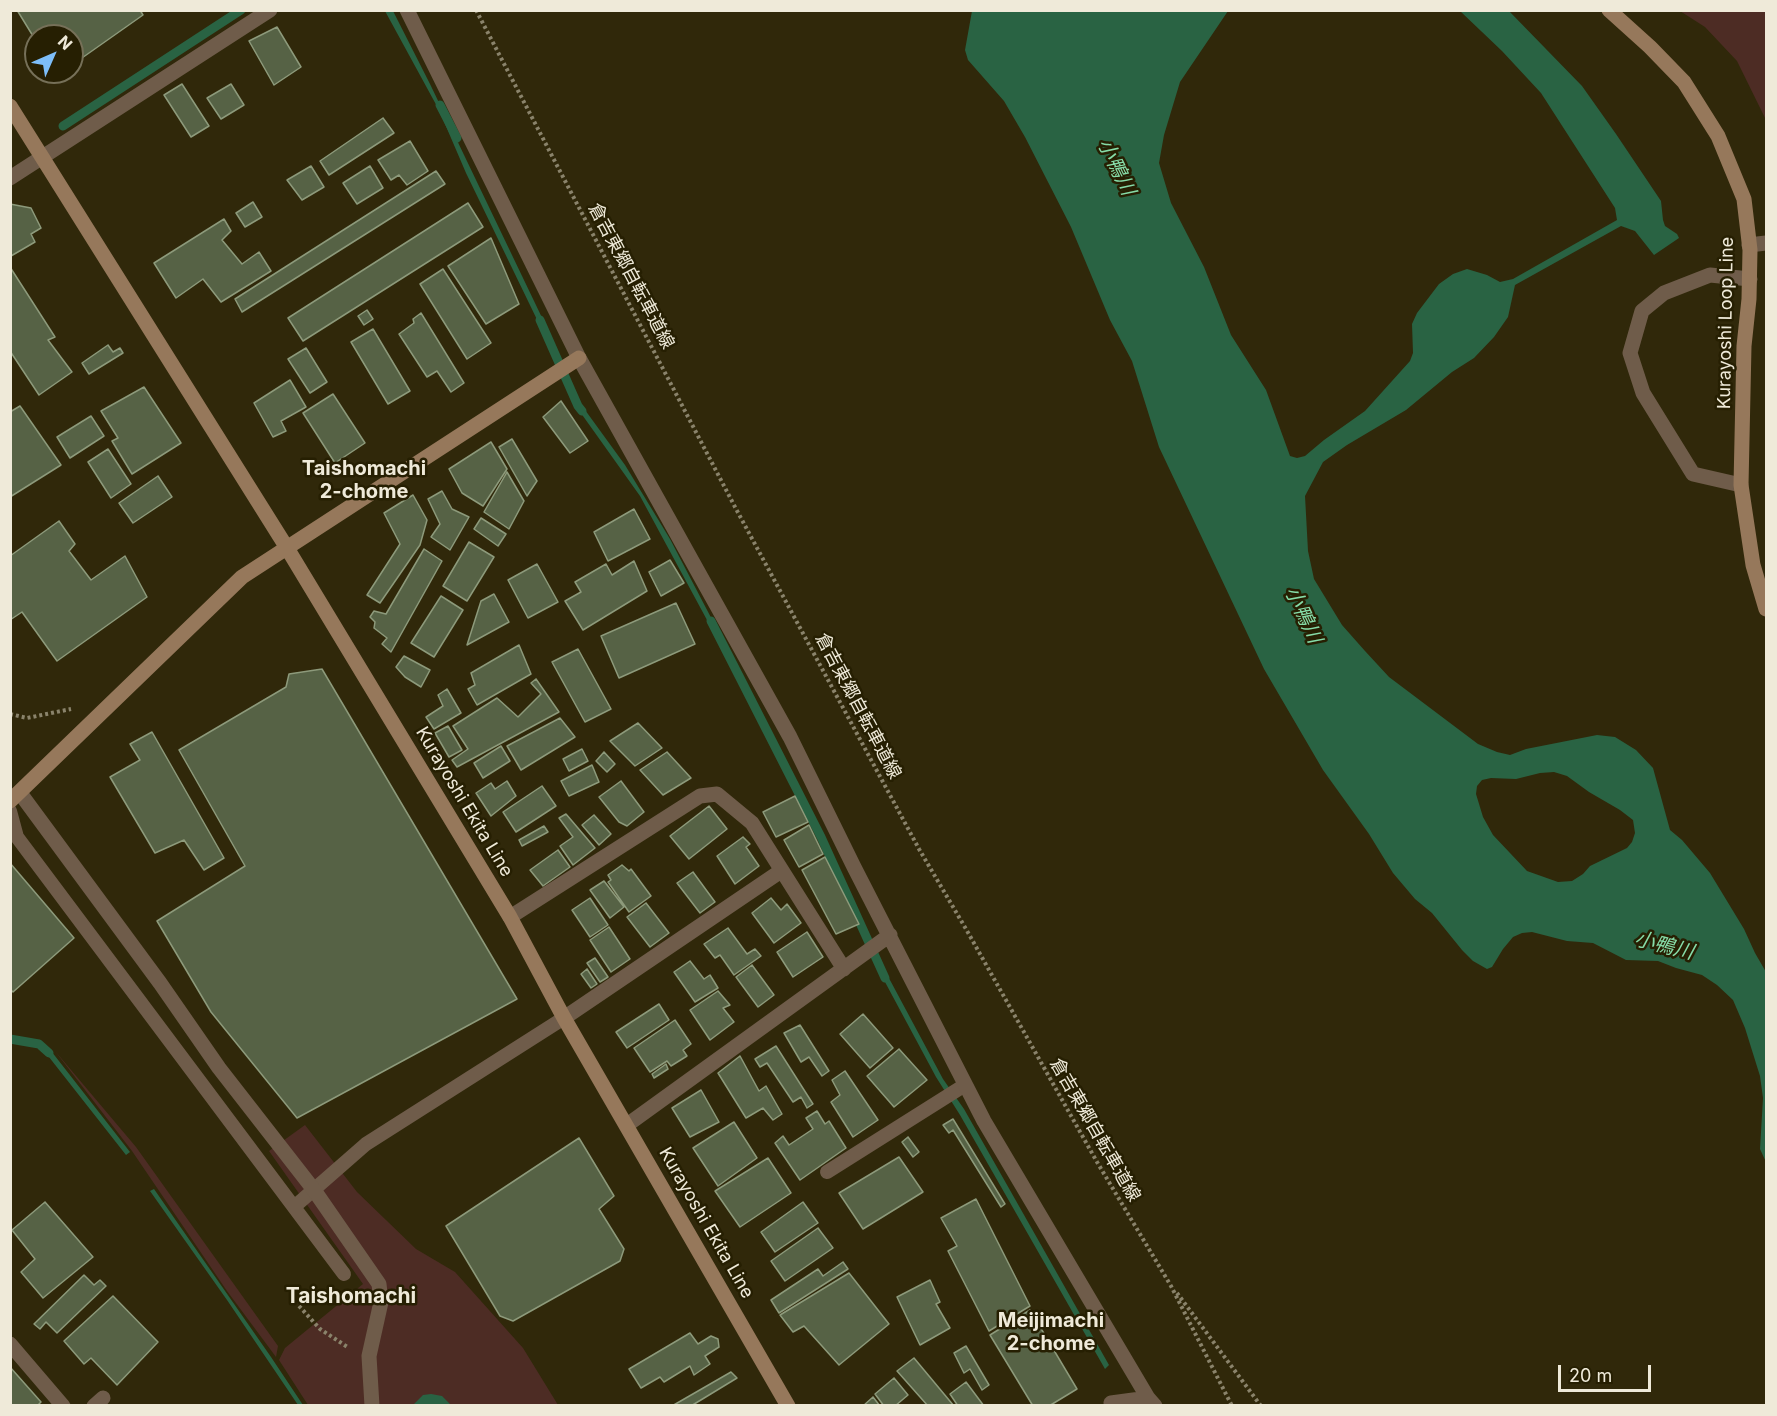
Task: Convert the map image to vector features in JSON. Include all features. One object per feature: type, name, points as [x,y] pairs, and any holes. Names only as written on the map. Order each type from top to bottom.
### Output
[{"type":"main road","name":"Kurayoshi Loop Line","points":[[1609,10],[1684,82],[1718,136],[1744,199],[1750,279],[1744,346],[1741,485],[1753,565],[1767,609]]},
{"type":"main road","name":"Kurayoshi Ekita Line","points":[[10,106],[287,548],[510,917],[564,1018],[788,1406]]},
{"type":"main road","points":[[15,797],[242,577],[579,358]]},
{"type":"street","points":[[10,178],[270,10]]},
{"type":"street","points":[[407,10],[579,358],[790,737],[984,1121],[1151,1402],[1111,1405]]},
{"type":"street","points":[[1749,245],[1767,243]]},
{"type":"street","points":[[1741,485],[1693,474],[1643,393],[1630,353],[1642,311],[1664,293],[1710,275],[1750,279]]},
{"type":"street","points":[[510,917],[700,796],[717,794],[752,823],[844,969]]},
{"type":"street","points":[[15,797],[160,983],[219,1068],[314,1190],[380,1284],[381,1302],[369,1356],[372,1406]]},
{"type":"street","points":[[564,1018],[781,871]]},
{"type":"street","points":[[627,1125],[890,935]]},
{"type":"street","points":[[10,1344],[63,1406]]},
{"type":"lane","points":[[10,811],[17,837],[344,1274]]},
{"type":"lane","points":[[294,1207],[366,1144],[564,1018]]},
{"type":"lane","points":[[827,1172],[966,1085]]},
{"type":"path","name":"倉吉東郷自転車道線","points":[[476,10],[735,507],[919,849],[1097,1162],[1171,1286],[1232,1406]]},
{"type":"path","points":[[10,714],[27,718],[70,710],[78,702]]},
{"type":"path","points":[[1171,1286],[1261,1406]]},
{"type":"path","points":[[299,1306],[320,1329],[347,1347],[369,1356]]},
{"type":"shaded area","points":[[1680,11],[1766,11],[1766,120],[1737,61],[1705,27]]},
{"type":"shaded area","points":[[55,1051],[136,1147],[278,1346],[276,1357],[227,1291],[132,1151]]},
{"type":"shaded area","points":[[305,1125],[357,1192],[416,1249],[455,1272],[523,1348],[558,1405],[308,1405],[279,1360],[285,1348],[363,1284],[269,1151]]},
{"type":"water","points":[[385,11],[393,11],[430,84],[546,326],[543,332],[466,173],[439,110]]},
{"type":"water","name":"小鴨川","points":[[972,11],[1228,11],[1180,82],[1164,135],[1159,163],[1171,203],[1204,267],[1231,335],[1266,390],[1290,456],[1297,458],[1305,456],[1365,411],[1410,361],[1413,353],[1412,324],[1417,313],[1439,284],[1453,274],[1467,269],[1500,282],[1513,279],[1617,220],[1615,208],[1541,93],[1460,11],[1509,11],[1582,86],[1661,201],[1665,226],[1679,238],[1654,255],[1635,231],[1621,226],[1515,285],[1508,317],[1494,337],[1474,358],[1452,372],[1406,410],[1323,462],[1305,496],[1308,551],[1314,579],[1342,625],[1389,677],[1478,744],[1510,755],[1526,749],[1597,735],[1615,737],[1636,750],[1653,768],[1670,830],[1682,840],[1710,873],[1744,929],[1766,972],[1766,1162],[1760,1149],[1763,1098],[1760,1076],[1745,1028],[1733,1000],[1717,985],[1702,975],[1658,961],[1626,960],[1593,943],[1567,941],[1532,932],[1513,937],[1492,967],[1487,969],[1473,961],[1462,950],[1432,913],[1415,899],[1393,873],[1369,834],[1323,770],[1264,669],[1159,447],[1132,361],[1110,320],[1071,227],[1004,101],[968,60],[965,50]],"holes":[[[1554,772],[1567,776],[1633,820],[1635,833],[1627,848],[1590,866],[1572,881],[1558,882],[1527,871],[1493,835],[1483,817],[1476,794],[1477,786],[1482,780],[1491,778],[1516,779]]]},
{"type":"water","points":[[573,402],[580,403],[625,465],[670,539],[718,631],[714,633],[640,496]]},
{"type":"water","points":[[883,967],[943,1079],[964,1109],[1109,1365],[1105,1369],[936,1077],[878,969]]},
{"type":"water","points":[[42,1045],[48,1047],[130,1152],[126,1155],[45,1052]]},
{"type":"water","points":[[154,1189],[303,1405],[298,1405],[150,1191]]},
{"type":"water","points":[[423,1395],[442,1396],[451,1405],[413,1405]]},
{"type":"building","points":[[17,10],[140,10],[143,15],[84,57],[84,24],[26,24]]},
{"type":"building","points":[[277,27],[301,67],[274,85],[249,41]]},
{"type":"building","points":[[182,84],[209,126],[191,137],[164,95]]},
{"type":"building","points":[[231,84],[244,105],[221,119],[207,98]]},
{"type":"building","points":[[383,118],[394,133],[329,175],[320,161]]},
{"type":"building","points":[[410,141],[428,171],[407,185],[399,175],[391,180],[378,160]]},
{"type":"building","points":[[311,166],[324,187],[302,200],[287,180]]},
{"type":"building","points":[[370,166],[383,188],[357,204],[343,183]]},
{"type":"building","points":[[436,171],[445,184],[242,312],[235,299]]},
{"type":"building","points":[[253,202],[262,217],[245,227],[236,213]]},
{"type":"building","points":[[468,203],[483,227],[303,341],[288,318]]},
{"type":"building","points":[[10,204],[31,208],[41,228],[31,234],[35,242],[11,256]]},
{"type":"building","points":[[224,219],[231,231],[222,240],[242,264],[259,252],[271,271],[221,302],[203,279],[176,298],[154,263]]},
{"type":"building","points":[[491,238],[519,304],[486,324],[448,266]]},
{"type":"building","points":[[10,267],[55,337],[48,340],[72,372],[39,395],[10,351]]},
{"type":"building","points":[[443,269],[491,343],[467,359],[420,284]]},
{"type":"building","points":[[367,310],[373,319],[364,325],[358,316]]},
{"type":"building","points":[[421,313],[464,383],[451,392],[437,371],[427,377],[399,334],[414,323],[413,319]]},
{"type":"building","points":[[373,329],[410,391],[388,404],[351,342]]},
{"type":"building","points":[[108,345],[113,352],[120,348],[123,353],[89,374],[82,363]]},
{"type":"building","points":[[306,348],[327,382],[310,393],[288,359]]},
{"type":"building","points":[[290,380],[306,407],[281,421],[286,431],[273,437],[254,403]]},
{"type":"building","points":[[144,387],[181,443],[132,474],[112,441],[118,438],[101,411]]},
{"type":"building","points":[[333,394],[365,443],[335,463],[303,413]]},
{"type":"building","points":[[561,401],[588,441],[570,453],[543,417]]},
{"type":"building","points":[[20,406],[61,465],[10,497],[10,412]]},
{"type":"building","points":[[91,416],[104,436],[70,458],[57,437]]},
{"type":"building","points":[[512,439],[537,481],[527,496],[499,447]]},
{"type":"building","points":[[491,442],[507,469],[483,506],[462,493],[449,469]]},
{"type":"building","points":[[108,449],[131,484],[111,498],[88,462]]},
{"type":"building","points":[[507,472],[524,501],[509,529],[484,512]]},
{"type":"building","points":[[158,476],[172,497],[133,523],[119,503]]},
{"type":"building","points":[[442,491],[452,509],[469,517],[450,550],[431,537],[440,524],[428,499]]},
{"type":"building","points":[[413,495],[427,520],[420,545],[380,603],[367,595],[400,544],[384,513]]},
{"type":"building","points":[[634,509],[650,539],[608,561],[594,532]]},
{"type":"building","points":[[481,518],[506,534],[498,546],[474,529]]},
{"type":"building","points":[[59,521],[75,544],[69,551],[91,580],[125,556],[147,597],[57,661],[22,612],[10,620],[10,556]]},
{"type":"building","points":[[469,542],[494,557],[467,601],[443,586]]},
{"type":"building","points":[[424,549],[442,561],[391,652],[382,644],[387,638],[374,628],[375,622],[370,617],[374,611],[386,614]]},
{"type":"building","points":[[670,560],[684,583],[661,596],[649,572]]},
{"type":"building","points":[[634,561],[647,591],[583,630],[565,601],[581,592],[575,582],[606,564],[612,575]]},
{"type":"building","points":[[537,564],[558,602],[528,618],[508,580]]},
{"type":"building","points":[[494,594],[509,622],[467,645],[481,601]]},
{"type":"building","points":[[441,596],[463,610],[434,657],[411,643]]},
{"type":"building","points":[[676,603],[695,644],[619,678],[601,636]]},
{"type":"building","points":[[519,645],[531,674],[477,705],[468,689],[475,685],[471,673]]},
{"type":"building","points":[[578,649],[611,709],[585,722],[552,662]]},
{"type":"building","points":[[404,656],[430,670],[421,687],[405,677],[396,667]]},
{"type":"building","points":[[322,669],[517,999],[297,1118],[211,1012],[157,921],[245,866],[179,750],[286,687],[289,674]]},
{"type":"building","points":[[536,679],[559,712],[457,767],[452,760],[468,749],[453,726],[497,698],[518,717],[541,694],[531,683]]},
{"type":"building","points":[[447,689],[461,713],[434,729],[426,717],[443,706],[438,695]]},
{"type":"building","points":[[560,718],[575,737],[521,770],[507,746]]},
{"type":"building","points":[[638,723],[662,748],[635,766],[610,741]]},
{"type":"building","points":[[448,726],[462,750],[449,757],[435,733]]},
{"type":"building","points":[[152,732],[224,858],[204,870],[184,840],[155,853],[110,777],[140,760],[130,744]]},
{"type":"building","points":[[501,746],[510,761],[483,778],[474,763]]},
{"type":"building","points":[[582,749],[588,761],[569,771],[563,759]]},
{"type":"building","points":[[604,752],[615,764],[607,772],[596,761]]},
{"type":"building","points":[[667,752],[691,778],[663,795],[640,770]]},
{"type":"building","points":[[592,765],[599,782],[569,796],[561,781]]},
{"type":"building","points":[[507,781],[516,796],[491,816],[476,793],[491,783],[495,789]]},
{"type":"building","points":[[621,781],[644,812],[627,826],[619,822],[599,797]]},
{"type":"building","points":[[542,786],[556,806],[516,832],[503,812]]},
{"type":"building","points":[[795,796],[808,822],[776,837],[763,812]]},
{"type":"building","points":[[709,806],[727,829],[689,859],[670,836]]},
{"type":"building","points":[[566,814],[595,848],[573,865],[560,846],[573,837],[559,818]]},
{"type":"building","points":[[594,815],[611,834],[599,845],[582,825]]},
{"type":"building","points":[[809,825],[823,854],[799,867],[784,840]]},
{"type":"building","points":[[544,826],[548,832],[522,846],[519,840]]},
{"type":"building","points":[[743,837],[750,844],[746,847],[759,866],[735,884],[717,856]]},
{"type":"building","points":[[558,850],[570,867],[543,886],[530,870]]},
{"type":"building","points":[[825,857],[859,924],[836,934],[802,870]]},
{"type":"building","points":[[10,863],[74,938],[13,992],[10,989]]},
{"type":"building","points":[[622,865],[629,871],[631,869],[651,896],[629,912],[608,882],[611,880],[608,875]]},
{"type":"building","points":[[693,872],[715,902],[700,913],[677,883]]},
{"type":"building","points":[[604,881],[624,907],[610,918],[590,890]]},
{"type":"building","points":[[590,898],[608,925],[590,937],[572,910]]},
{"type":"building","points":[[771,898],[781,910],[787,904],[801,923],[774,943],[752,913]]},
{"type":"building","points":[[646,903],[669,933],[650,947],[627,917]]},
{"type":"building","points":[[609,927],[630,959],[611,972],[590,940]]},
{"type":"building","points":[[728,928],[747,954],[755,949],[761,956],[734,975],[720,955],[715,958],[704,944]]},
{"type":"building","points":[[807,932],[823,957],[793,977],[777,952]]},
{"type":"building","points":[[595,958],[608,977],[600,982],[587,963]]},
{"type":"building","points":[[690,961],[704,979],[710,975],[718,988],[695,1002],[674,972]]},
{"type":"building","points":[[752,965],[774,995],[758,1007],[736,977]]},
{"type":"building","points":[[587,969],[597,984],[591,988],[581,974]]},
{"type":"building","points":[[718,991],[730,1005],[723,1008],[734,1022],[710,1040],[690,1010]]},
{"type":"building","points":[[659,1004],[669,1020],[627,1048],[616,1032]]},
{"type":"building","points":[[863,1014],[893,1048],[870,1068],[840,1034]]},
{"type":"building","points":[[675,1020],[691,1044],[683,1050],[687,1056],[671,1066],[667,1061],[650,1072],[634,1048]]},
{"type":"building","points":[[800,1025],[829,1071],[822,1076],[809,1057],[801,1062],[784,1033]]},
{"type":"building","points":[[776,1046],[813,1104],[807,1108],[801,1097],[793,1102],[767,1063],[760,1067],[755,1059]]},
{"type":"building","points":[[899,1049],[927,1080],[894,1107],[867,1076]]},
{"type":"building","points":[[740,1056],[759,1091],[766,1086],[782,1114],[773,1120],[763,1108],[746,1118],[718,1073]]},
{"type":"building","points":[[666,1064],[668,1069],[654,1078],[652,1074]]},
{"type":"building","points":[[845,1071],[878,1120],[853,1137],[831,1102],[840,1095],[832,1080]]},
{"type":"building","points":[[701,1090],[719,1122],[690,1137],[672,1108]]},
{"type":"building","points":[[817,1111],[825,1124],[829,1121],[846,1148],[800,1180],[775,1143],[783,1136],[789,1145],[813,1129],[806,1118]]},
{"type":"building","points":[[953,1119],[1005,1204],[1001,1207],[953,1130],[949,1133],[943,1125]]},
{"type":"building","points":[[734,1122],[757,1158],[718,1186],[693,1148]]},
{"type":"building","points":[[908,1137],[919,1152],[913,1157],[902,1142]]},
{"type":"building","points":[[579,1138],[614,1196],[599,1209],[624,1249],[620,1261],[513,1321],[500,1316],[446,1226]]},
{"type":"building","points":[[899,1157],[923,1192],[863,1229],[839,1193]]},
{"type":"building","points":[[768,1158],[791,1193],[740,1227],[715,1191]]},
{"type":"building","points":[[976,1199],[1030,1306],[989,1331],[948,1251],[957,1246],[941,1218]]},
{"type":"building","points":[[45,1202],[93,1257],[43,1298],[21,1272],[35,1259],[12,1230]]},
{"type":"building","points":[[803,1202],[818,1223],[775,1252],[761,1232]]},
{"type":"building","points":[[818,1228],[833,1248],[785,1281],[771,1261]]},
{"type":"building","points":[[843,1262],[848,1269],[779,1313],[771,1300],[818,1269],[823,1276]]},
{"type":"building","points":[[849,1273],[889,1324],[839,1365],[804,1326],[793,1332],[780,1315]]},
{"type":"building","points":[[84,1275],[94,1285],[100,1280],[106,1286],[57,1333],[46,1322],[40,1329],[34,1324]]},
{"type":"building","points":[[930,1280],[940,1302],[936,1304],[950,1328],[920,1345],[897,1297]]},
{"type":"building","points":[[113,1296],[158,1342],[117,1385],[91,1358],[84,1364],[64,1341]]},
{"type":"building","points":[[1030,1310],[1077,1389],[1049,1406],[1033,1406],[990,1335]]},
{"type":"building","points":[[690,1333],[698,1344],[711,1336],[718,1339],[719,1347],[705,1356],[710,1364],[694,1375],[690,1366],[664,1382],[660,1377],[641,1388],[629,1369]]},
{"type":"building","points":[[966,1346],[989,1385],[982,1390],[970,1369],[964,1373],[954,1353]]},
{"type":"building","points":[[914,1358],[954,1406],[928,1406],[897,1371]]},
{"type":"building","points":[[10,1367],[41,1402],[37,1406],[10,1406]]},
{"type":"building","points":[[731,1372],[737,1378],[691,1406],[672,1406]]},
{"type":"building","points":[[894,1378],[908,1395],[895,1406],[884,1406],[875,1394]]},
{"type":"building","points":[[966,1382],[984,1406],[958,1406],[950,1394]]},
{"type":"building","points":[[873,1397],[880,1406],[863,1406]]},
{"type":"waterway","points":[[63,126],[241,10]]},
{"type":"waterway","points":[[440,105],[457,138]]},
{"type":"waterway","points":[[540,320],[582,411]]},
{"type":"waterway","points":[[711,621],[821,837],[885,978]]},
{"type":"waterway","points":[[10,1039],[39,1044],[49,1053]]},
{"type":"district","name":"Taishomachi 2-chome","points":[[364,480]]},
{"type":"district","name":"Taishomachi","points":[[351,1297]]},
{"type":"district","name":"Meijimachi 2-chome","points":[[1051,1332]]}]
